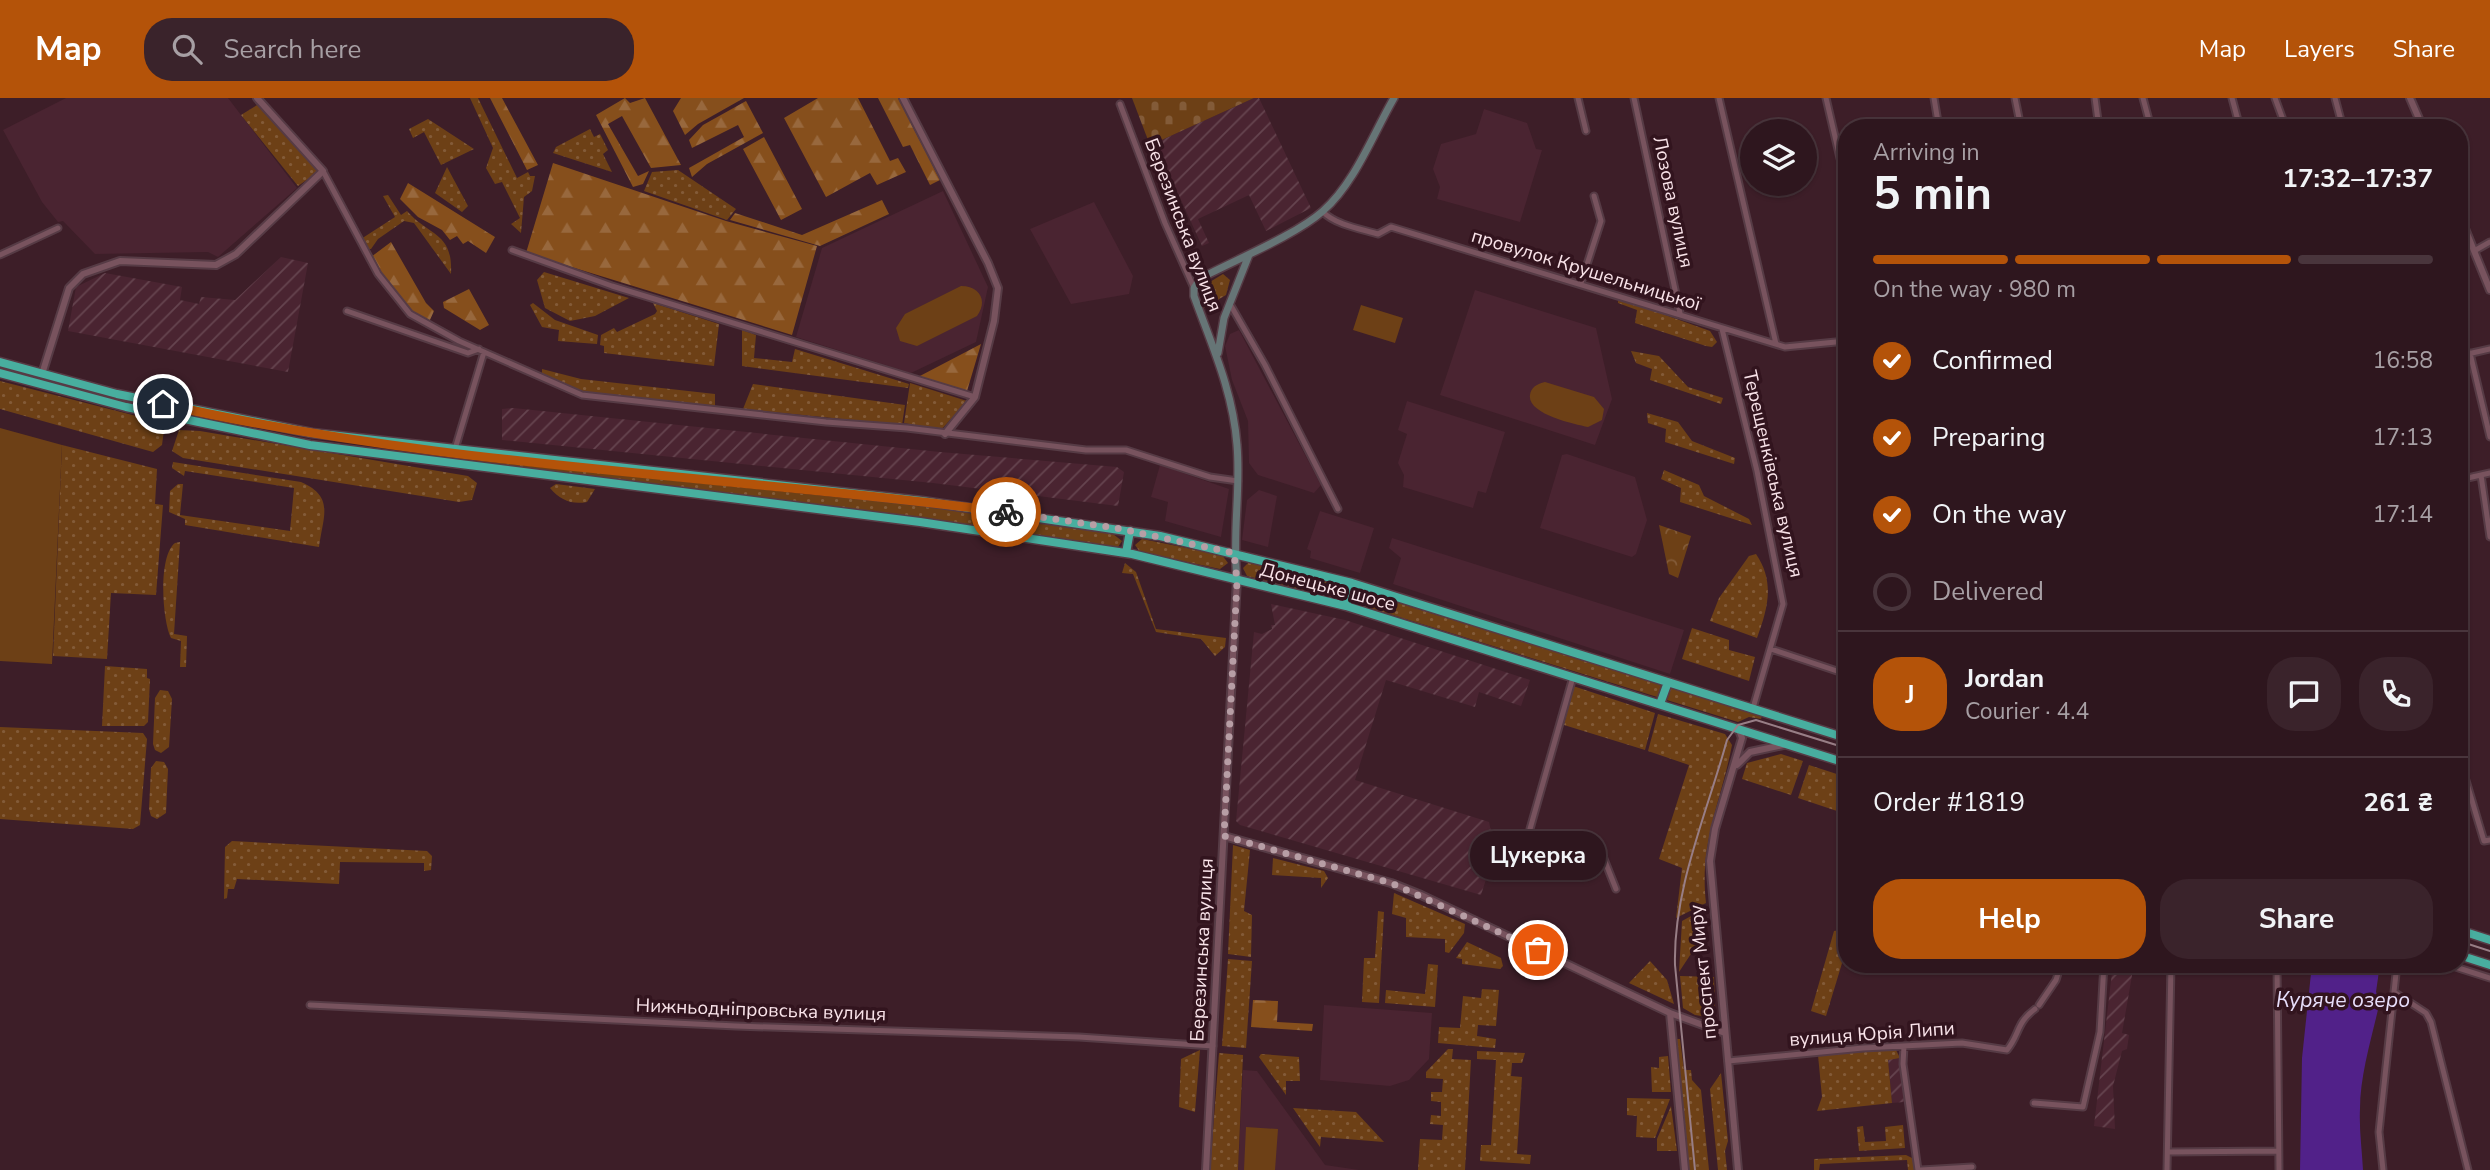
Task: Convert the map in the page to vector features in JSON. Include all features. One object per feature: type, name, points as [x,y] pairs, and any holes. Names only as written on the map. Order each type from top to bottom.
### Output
[{"type":"highway","name":"Донецьке шосе","points":[[0,362],[232,420],[454,452],[922,501],[1130,531],[1234,553],[1352,583],[1838,734]]},
{"type":"highway","name":"Донецьке шосе","points":[[0,373],[126,407],[310,445],[920,522],[1126,553],[1346,606],[1838,761]]},
{"type":"highway","points":[[1126,553],[1130,531]]},
{"type":"highway","points":[[1346,606],[1352,583]]},
{"type":"highway","points":[[1660,704],[1668,682]]},
{"type":"highway","points":[[2468,933],[2490,940]]},
{"type":"highway","points":[[2468,959],[2490,965]]},
{"type":"main road","points":[[1194,288],[1201,278],[1323,212],[1345,184],[1394,98]]},
{"type":"main road","points":[[1206,326],[1217,326],[1224,318],[1236,283],[1253,251]]},
{"type":"main road","points":[[1219,269],[1231,273],[1236,283]]},
{"type":"main road","name":"Березинська вулиця","points":[[1194,288],[1194,296],[1218,357],[1236,429],[1238,481],[1234,553],[1237,579]]},
{"type":"main road","name":"Березинська вулиця","points":[[1218,357],[1224,318]]},
{"type":"street","points":[[257,98],[323,171],[391,292],[419,320],[586,396],[1086,450],[1126,450],[1210,477],[1230,482],[1238,481]]},
{"type":"street","points":[[903,98],[988,263],[998,288],[994,321],[975,397],[944,434]]},
{"type":"street","points":[[1578,98],[1586,131]]},
{"type":"street","name":"Лозова вулиця","points":[[1634,98],[1680,313]]},
{"type":"street","points":[[1719,98],[1776,344]]},
{"type":"street","points":[[1826,98],[1838,150]]},
{"type":"street","points":[[1934,98],[1938,119]]},
{"type":"street","points":[[2015,98],[2019,119]]},
{"type":"street","points":[[2095,98],[2098,119]]},
{"type":"street","points":[[2143,98],[2149,119]]},
{"type":"street","points":[[2232,98],[2238,119]]},
{"type":"street","points":[[2275,98],[2283,119]]},
{"type":"street","points":[[2335,98],[2341,119]]},
{"type":"street","points":[[2410,98],[2419,119]]},
{"type":"street","name":"Березинська вулиця","points":[[1119,104],[1165,223],[1194,288]]},
{"type":"street","points":[[42,374],[69,288],[83,274],[120,261],[216,265],[236,254],[323,171]]},
{"type":"street","points":[[1581,283],[1601,221],[1594,196]]},
{"type":"street","name":"провулок Крушельницької","points":[[1323,212],[1338,222],[1378,234],[1391,228],[1564,282],[1581,283],[1776,344],[1795,347],[1838,341]]},
{"type":"street","points":[[0,255],[58,228]]},
{"type":"street","points":[[2468,236],[2490,290]]},
{"type":"street","points":[[2474,251],[2490,242]]},
{"type":"street","points":[[512,250],[612,286],[975,397]]},
{"type":"street","name":"Березинська вулиця","points":[[1230,304],[1265,365],[1338,509]]},
{"type":"street","points":[[347,311],[468,353],[482,350]]},
{"type":"street","name":"Терещенківська вулиця","points":[[1722,329],[1742,402],[1782,585],[1783,604],[1754,708]]},
{"type":"street","points":[[2490,349],[2470,353],[2490,437]]},
{"type":"street","points":[[454,452],[464,426],[482,350]]},
{"type":"street","points":[[2468,478],[2490,473]]},
{"type":"street","points":[[2481,475],[2490,537]]},
{"type":"street","name":"Березинська вулиця","points":[[1206,1170],[1237,579]]},
{"type":"street","points":[[1771,649],[1838,671]]},
{"type":"street","points":[[1573,677],[1530,829],[1533,835],[1605,859],[1616,889]]},
{"type":"street","name":"проспект Миру","points":[[1738,1170],[1710,861],[1715,829],[1742,738],[1739,730]]},
{"type":"street","points":[[1732,772],[1741,758],[1750,752],[1785,744]]},
{"type":"street","points":[[2468,784],[2487,841]]},
{"type":"street","points":[[1224,836],[1391,883],[1670,1013],[1725,1033]]},
{"type":"street","points":[[2468,971],[2490,978]]},
{"type":"street","name":"вулиця Юрія Липи","points":[[1728,1061],[1904,1046],[1962,1044],[2007,1050],[2013,1043],[2018,1023],[2037,1007],[2058,973]]},
{"type":"street","points":[[2034,1103],[2083,1107],[2100,1032],[2103,973]]},
{"type":"street","points":[[2167,1170],[2171,973]]},
{"type":"street","points":[[2277,973],[2279,1170]]},
{"type":"street","points":[[2383,1170],[2379,1132],[2396,973]]},
{"type":"street","points":[[2394,992],[2419,1007],[2431,1022],[2468,1170]]},
{"type":"street","name":"Нижньодніпровська вулиця","points":[[310,1005],[736,1027],[1003,1033],[1213,1046]]},
{"type":"street","name":"проспект Миру","points":[[1670,1013],[1685,1170]]},
{"type":"street","points":[[1904,1046],[1903,1064],[1919,1170],[1972,1167]]},
{"type":"street","points":[[2168,1152],[2278,1151]]},
{"type":"shaded area","points":[[66,98],[228,98],[297,188],[218,257],[208,252],[95,254],[63,221],[58,222],[42,202],[3,130]]},
{"type":"shaded area","points":[[1259,98],[1311,208],[1266,231],[1249,195],[1198,219],[1209,243],[1202,246],[1155,143]]},
{"type":"shaded area","points":[[1484,109],[1527,123],[1536,149],[1542,150],[1520,222],[1437,199],[1440,187],[1433,169],[1441,144],[1476,134]]},
{"type":"shaded area","points":[[943,191],[988,287],[976,342],[911,373],[796,337],[822,248]]},
{"type":"shaded area","points":[[1094,202],[1133,276],[1129,294],[1071,304],[1030,229]]},
{"type":"shaded area","points":[[281,257],[308,263],[288,372],[68,331],[76,287],[105,273],[182,287],[180,300],[199,304],[201,297],[235,300]]},
{"type":"shaded area","points":[[1475,290],[1596,328],[1612,399],[1595,445],[1440,395]]},
{"type":"shaded area","points":[[1239,330],[1321,485],[1314,493],[1258,475],[1249,463],[1248,421],[1232,380],[1225,346],[1230,334]]},
{"type":"shaded area","points":[[1407,401],[1505,432],[1486,493],[1478,491],[1473,508],[1403,487],[1404,475],[1398,463],[1407,434],[1398,430]]},
{"type":"shaded area","points":[[502,409],[940,452],[1117,467],[1124,472],[1118,506],[933,483],[502,440]]},
{"type":"shaded area","points":[[1567,454],[1635,477],[1647,520],[1636,554],[1632,557],[1540,528],[1562,455]]},
{"type":"shaded area","points":[[1160,465],[1229,489],[1221,537],[1165,521],[1168,502],[1151,497]]},
{"type":"shaded area","points":[[1259,490],[1277,496],[1268,547],[1242,540],[1247,500]]},
{"type":"shaded area","points":[[1320,511],[1374,528],[1360,573],[1310,558],[1311,551],[1307,549]]},
{"type":"shaded area","points":[[1392,538],[1684,630],[1670,674],[1393,584],[1401,558],[1389,548]]},
{"type":"shaded area","points":[[1271,604],[1345,620],[1530,680],[1521,706],[1479,692],[1475,707],[1386,680],[1355,780],[1489,822],[1495,851],[1481,895],[1240,825],[1236,821],[1254,632],[1262,634],[1272,629],[1271,625],[1275,625]]},
{"type":"shaded area","points":[[1508,838],[1530,845],[1521,873],[1500,867]]},
{"type":"shaded area","points":[[2112,973],[2132,973],[2122,1033],[2129,1035],[2127,1049],[2122,1051],[2113,1086],[2115,1129],[2094,1126]]},
{"type":"shaded area","points":[[1324,1005],[1432,1013],[1429,1059],[1409,1080],[1390,1086],[1320,1080]]},
{"type":"shaded area","points":[[1900,1058],[1904,1102],[1892,1103],[1888,1059]]},
{"type":"shaded area","points":[[1243,1070],[1257,1071],[1325,1165],[1359,1170],[1238,1170]]},
{"type":"green space","points":[[470,98],[478,98],[517,178],[528,172],[530,176],[535,176],[532,191],[524,197],[521,233],[511,224],[520,218],[502,182],[495,184],[486,168],[493,148]]},
{"type":"green space","points":[[490,98],[502,98],[538,165],[527,170]]},
{"type":"green space","points":[[625,98],[630,103],[645,98],[681,165],[651,168],[622,116],[608,124],[638,176],[649,171],[643,184],[633,187],[596,115]]},
{"type":"green space","points":[[681,98],[744,98],[698,124],[685,135],[673,111]]},
{"type":"green space","points":[[818,98],[858,98],[890,161],[898,158],[906,172],[877,185],[870,173],[826,197],[784,118]]},
{"type":"green space","points":[[878,98],[898,98],[940,180],[930,185],[910,145],[903,147]]},
{"type":"green space","points":[[1132,98],[1254,98],[1155,143],[1148,140]]},
{"type":"green space","points":[[746,101],[763,133],[707,164],[692,177],[689,168],[744,137],[738,125],[692,148],[689,140],[703,125]]},
{"type":"green space","points":[[257,105],[318,172],[298,186],[241,115]]},
{"type":"green space","points":[[428,119],[474,149],[441,165],[424,132],[413,138],[409,129]]},
{"type":"green space","points":[[590,129],[594,137],[600,134],[608,150],[603,154],[612,172],[553,153],[556,147]]},
{"type":"green space","points":[[764,137],[802,209],[781,220],[743,149]]},
{"type":"green space","points":[[553,163],[726,221],[817,246],[792,335],[526,253]]},
{"type":"green space","points":[[447,167],[468,206],[462,212],[435,193]]},
{"type":"green space","points":[[678,170],[736,209],[727,220],[644,191],[652,172]]},
{"type":"green space","points":[[408,183],[495,237],[486,253],[468,241],[463,244],[457,236],[450,240],[442,230],[418,217],[400,199]]},
{"type":"green space","points":[[388,195],[401,215],[407,211],[444,242],[451,260],[451,274],[414,223],[404,221],[378,239],[371,249],[366,249],[361,239],[395,217],[383,196]]},
{"type":"green space","points":[[882,200],[889,214],[820,246],[730,220],[735,213],[802,235]]},
{"type":"green space","points":[[391,242],[426,303],[434,311],[429,322],[402,303],[371,257]]},
{"type":"green space","points":[[544,272],[629,298],[595,316],[570,321],[545,308],[537,280]]},
{"type":"green space","points":[[1223,274],[1230,280],[1226,295],[1204,308],[1200,288]]},
{"type":"green space","points":[[961,286],[973,289],[980,295],[982,305],[977,316],[917,346],[900,341],[896,328],[905,314]]},
{"type":"green space","points":[[469,289],[489,325],[480,330],[444,308],[443,302]]},
{"type":"green space","points":[[1618,298],[1710,331],[1717,342],[1712,347],[1706,346],[1635,323],[1637,310],[1618,303]]},
{"type":"green space","points":[[533,303],[555,320],[598,335],[597,344],[558,341],[559,330],[542,327],[530,305]]},
{"type":"green space","points":[[653,303],[719,324],[714,366],[604,353],[604,346],[600,345],[601,335],[614,328],[617,332],[655,314],[657,311]]},
{"type":"green space","points":[[1361,305],[1403,318],[1395,343],[1353,330]]},
{"type":"green space","points":[[742,330],[756,335],[754,358],[792,362],[795,349],[909,384],[908,388],[742,366]]},
{"type":"green space","points":[[981,344],[967,391],[918,377]]},
{"type":"green space","points":[[1631,351],[1659,356],[1688,387],[1723,398],[1721,404],[1650,380],[1652,369],[1636,363]]},
{"type":"green space","points":[[542,369],[581,379],[715,394],[715,406],[583,393],[542,373]]},
{"type":"green space","points":[[0,381],[156,421],[164,430],[162,445],[153,452],[0,409]]},
{"type":"green space","points":[[1545,382],[1594,397],[1604,409],[1602,420],[1588,427],[1543,413],[1531,402],[1530,395],[1535,386]]},
{"type":"green space","points":[[910,383],[967,401],[941,430],[904,423]]},
{"type":"green space","points":[[753,384],[905,405],[902,425],[743,409]]},
{"type":"green space","points":[[1647,413],[1678,422],[1692,441],[1735,458],[1734,464],[1665,442],[1666,429],[1648,423]]},
{"type":"green space","points":[[0,428],[62,445],[52,664],[0,661]]},
{"type":"green space","points":[[179,430],[200,431],[468,476],[477,483],[472,500],[459,502],[183,458],[172,451]]},
{"type":"green space","points":[[62,445],[157,469],[155,504],[163,505],[156,595],[111,593],[107,659],[53,656]]},
{"type":"green space","points":[[481,461],[954,509],[1113,534],[1122,541],[1118,547],[1113,547],[480,464]]},
{"type":"green space","points":[[173,462],[301,482],[312,488],[319,494],[324,508],[319,547],[185,525],[185,519],[169,512],[170,491],[178,484],[183,484],[180,515],[290,531],[294,488],[185,471],[184,476],[172,468]]},
{"type":"green space","points":[[1664,470],[1699,485],[1704,496],[1749,519],[1752,525],[1680,502],[1681,488],[1661,479]]},
{"type":"green space","points":[[556,484],[595,489],[587,502],[576,503],[567,501],[550,488]]},
{"type":"green space","points":[[1659,525],[1691,536],[1678,578],[1669,574]]},
{"type":"green space","points":[[1142,539],[1222,555],[1228,563],[1220,569],[1140,552],[1135,545]]},
{"type":"green space","points":[[180,542],[174,634],[187,636],[186,667],[180,667],[181,641],[171,638],[168,629],[163,589],[166,561],[175,543]]},
{"type":"green space","points":[[1756,554],[1768,585],[1767,606],[1757,638],[1710,621],[1719,598],[1749,556]]},
{"type":"green space","points":[[1249,562],[1339,585],[1344,593],[1335,598],[1247,576],[1243,568]]},
{"type":"green space","points":[[1125,563],[1136,572],[1156,629],[1226,638],[1225,647],[1215,656],[1201,639],[1156,632],[1133,574],[1122,573]]},
{"type":"green space","points":[[1360,591],[1762,716],[1761,719],[1749,717],[1738,722],[1357,604],[1354,599]]},
{"type":"green space","points":[[1692,628],[1729,640],[1729,650],[1755,657],[1749,681],[1682,659]]},
{"type":"green space","points":[[105,666],[147,669],[147,678],[150,679],[148,722],[144,726],[102,726]]},
{"type":"green space","points":[[1573,686],[1655,713],[1645,750],[1564,725]]},
{"type":"green space","points":[[160,690],[168,691],[172,699],[169,747],[161,753],[155,750],[153,744],[155,698]]},
{"type":"green space","points":[[1658,714],[1725,734],[1732,745],[1708,842],[1706,903],[1676,918],[1682,868],[1659,859],[1689,765],[1648,751]]},
{"type":"green space","points":[[0,727],[143,733],[147,739],[140,825],[133,829],[0,819]]},
{"type":"green space","points":[[1781,754],[1803,761],[1791,795],[1742,779],[1747,763]]},
{"type":"green space","points":[[156,761],[164,762],[168,769],[166,813],[157,819],[151,816],[149,809],[151,768]]},
{"type":"green space","points":[[1809,765],[1838,774],[1838,811],[1798,798]]},
{"type":"green space","points":[[232,841],[427,851],[432,856],[431,870],[424,871],[424,863],[340,862],[339,884],[237,879],[234,889],[228,889],[227,898],[224,899],[225,847]]},
{"type":"green space","points":[[1233,845],[1250,850],[1244,911],[1252,915],[1251,957],[1228,954]]},
{"type":"green space","points":[[1273,858],[1324,871],[1328,878],[1321,888],[1321,878],[1272,875]]},
{"type":"green space","points":[[1394,893],[1465,924],[1464,933],[1449,953],[1445,952],[1445,939],[1406,937],[1406,918],[1392,914]]},
{"type":"green space","points":[[1704,909],[1708,928],[1679,972],[1682,921]]},
{"type":"green space","points":[[1378,911],[1384,912],[1379,1003],[1362,1002],[1364,958],[1375,958]]},
{"type":"green space","points":[[1838,930],[1839,973],[1826,1016],[1811,1011],[1834,931]]},
{"type":"green space","points":[[1467,942],[1501,958],[1503,966],[1500,969],[1462,964],[1462,959],[1456,958]]},
{"type":"green space","points":[[1228,959],[1252,961],[1246,1048],[1222,1046]]},
{"type":"green space","points":[[1650,961],[1667,980],[1674,1004],[1629,983]]},
{"type":"green space","points":[[1428,964],[1438,965],[1435,1007],[1385,1003],[1386,990],[1425,994]]},
{"type":"green space","points":[[1680,976],[1714,977],[1715,1005],[1708,1017],[1695,1015],[1683,1008]]},
{"type":"green space","points":[[1482,989],[1499,990],[1496,1026],[1478,1025],[1477,1036],[1496,1039],[1495,1048],[1438,1043],[1439,1027],[1460,1028],[1463,996],[1481,998]]},
{"type":"green space","points":[[1253,1000],[1278,1001],[1277,1022],[1313,1024],[1312,1031],[1251,1027]]},
{"type":"green space","points":[[1675,1039],[1680,1039],[1684,1070],[1691,1070],[1692,1080],[1701,1090],[1709,1170],[1689,1170]]},
{"type":"green space","points":[[1448,1049],[1453,1049],[1452,1059],[1471,1060],[1465,1170],[1418,1170],[1420,1139],[1442,1140],[1443,1125],[1430,1124],[1431,1115],[1441,1116],[1441,1102],[1431,1101],[1431,1092],[1442,1092],[1443,1079],[1426,1078],[1426,1072]]},
{"type":"green space","points":[[1200,1050],[1195,1112],[1179,1107],[1181,1059]]},
{"type":"green space","points":[[1896,1050],[1900,1058],[1888,1060],[1892,1103],[1817,1111],[1822,1097],[1818,1055]]},
{"type":"green space","points":[[1477,1051],[1525,1053],[1522,1063],[1512,1063],[1511,1076],[1522,1077],[1517,1154],[1531,1155],[1530,1164],[1480,1161],[1481,1145],[1491,1145],[1496,1060],[1477,1059]]},
{"type":"green space","points":[[1219,1053],[1243,1055],[1238,1170],[1210,1170]]},
{"type":"green space","points":[[1261,1054],[1299,1057],[1300,1081],[1286,1081],[1286,1095],[1259,1057]]},
{"type":"green space","points":[[1668,1056],[1671,1092],[1652,1092],[1651,1067],[1659,1068],[1659,1057]]},
{"type":"green space","points":[[1721,1073],[1728,1141],[1725,1151],[1727,1170],[1718,1170],[1710,1089]]},
{"type":"green space","points":[[1627,1098],[1670,1099],[1655,1138],[1636,1137],[1637,1116],[1627,1115]]},
{"type":"green space","points":[[1671,1106],[1677,1151],[1657,1151],[1657,1139]]},
{"type":"green space","points":[[1293,1108],[1356,1112],[1384,1142],[1321,1137],[1320,1147]]},
{"type":"green space","points":[[1903,1125],[1905,1148],[1859,1151],[1857,1127],[1863,1126],[1865,1142],[1886,1141],[1885,1127]]},
{"type":"green space","points":[[1246,1127],[1278,1129],[1275,1170],[1244,1170]]},
{"type":"green space","points":[[1906,1155],[1914,1159],[1914,1170],[1908,1170],[1907,1160],[1820,1164],[1819,1170],[1814,1170],[1814,1159]]},
{"type":"water","name":"Куряче озеро","points":[[2311,973],[2379,973],[2376,992],[2380,1001],[2364,1068],[2361,1096],[2363,1170],[2300,1170],[2302,1058]]},
{"type":"tram line","points":[[1695,1170],[1675,965],[1676,937],[1685,880],[1727,740],[1738,725],[1756,720],[1838,746]]},
{"type":"tram line","points":[[2468,944],[2490,951]]},
{"type":"way so far","points":[[1006,512],[1116,528],[1234,553],[1237,582],[1224,836],[1391,883],[1538,950]]},
{"type":"place","name":"Цукерка","points":[[1538,950]]},
{"type":"route","points":[[163,404],[289,430],[419,447],[1006,512]]}]
